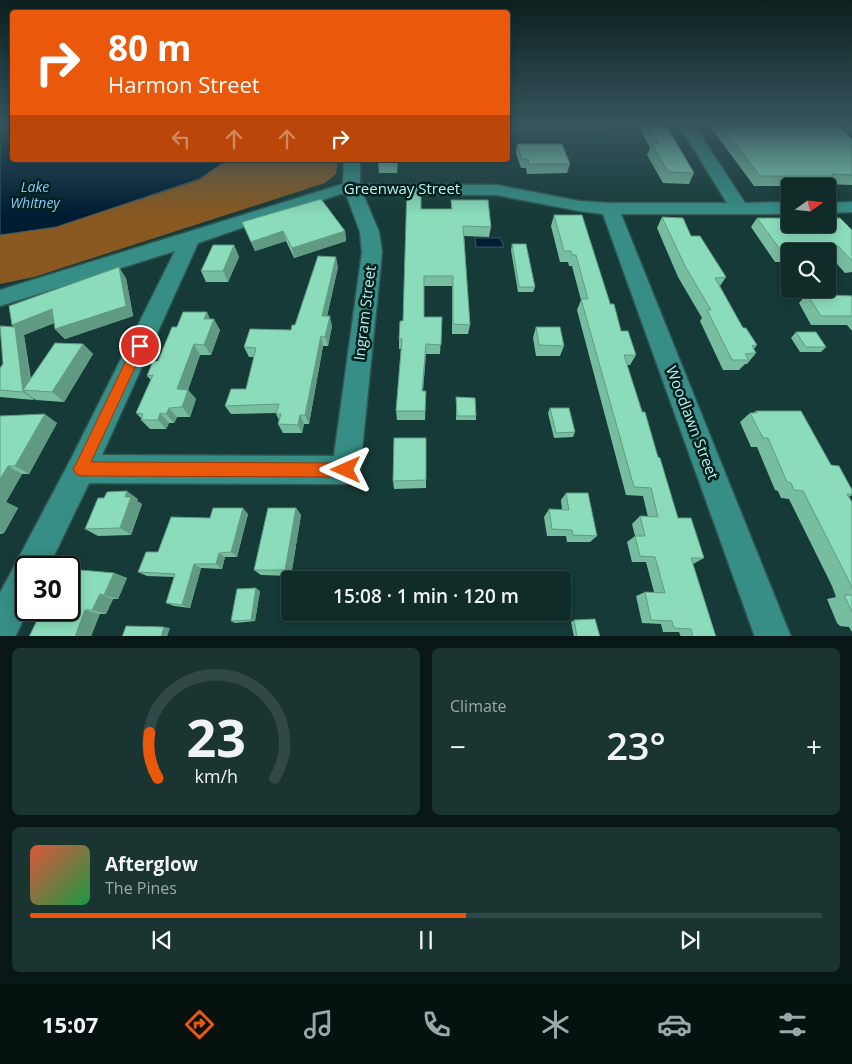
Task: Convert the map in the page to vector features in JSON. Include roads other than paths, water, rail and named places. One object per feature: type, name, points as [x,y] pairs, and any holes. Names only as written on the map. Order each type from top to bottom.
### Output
[{"type":"street","points":[[705,155],[740,209]]},
{"type":"street","name":"Ingram Street","points":[[81,469],[346,470],[372,252],[372,238],[369,226],[350,178],[352,162]]},
{"type":"street","name":"Greenway Street","points":[[0,298],[190,239],[338,189],[497,190],[579,206],[610,209],[781,208]]},
{"type":"street","points":[[836,208],[852,207]]},
{"type":"street","name":"Woodlawn Street","points":[[610,209],[773,636]]},
{"type":"street","points":[[37,556],[81,469],[190,239]]},
{"type":"street","points":[[0,628],[15,599]]},
{"type":"water","name":"Lake Whitney","points":[[0,155],[10,155],[10,162],[224,162],[199,179],[56,227],[0,235]]},
{"type":"water","points":[[475,238],[500,238],[504,247],[476,247]]}]
